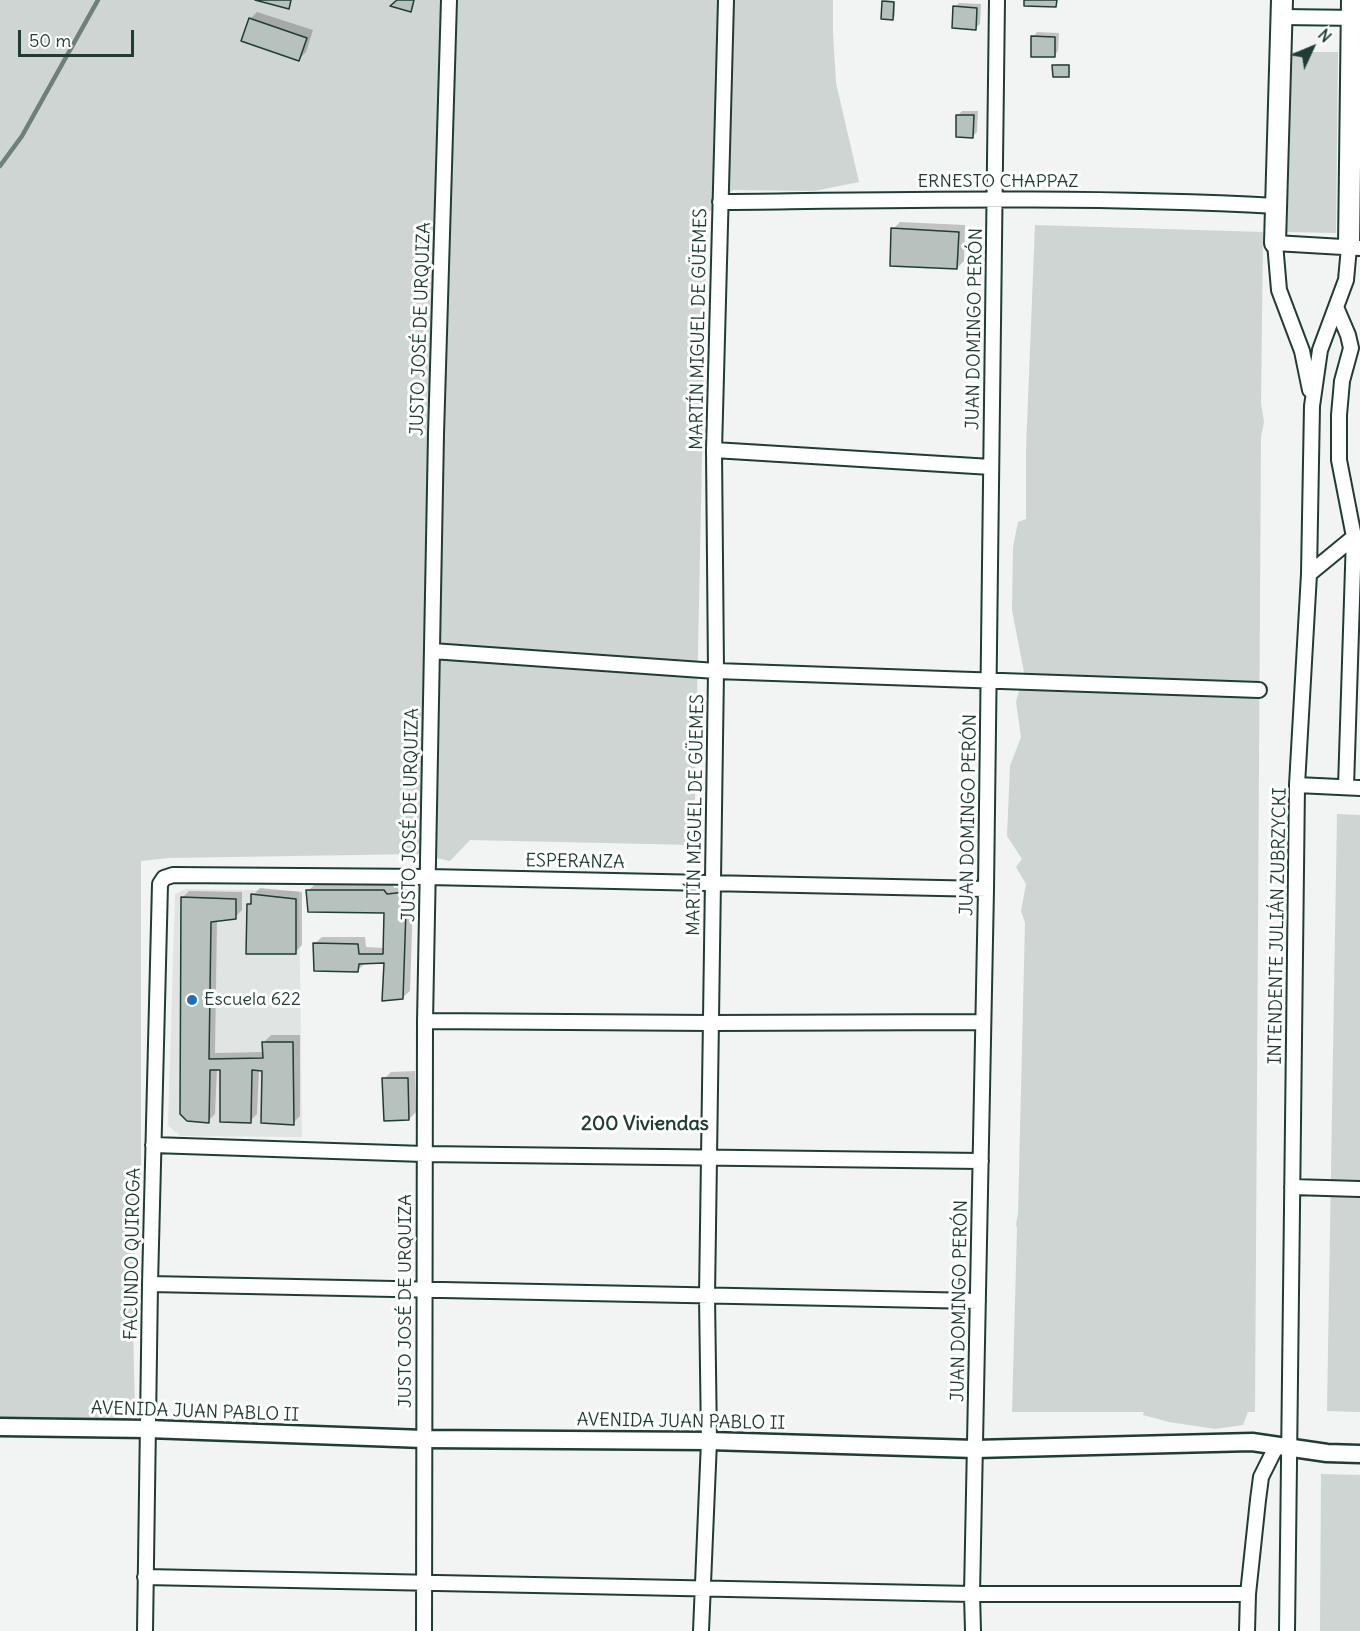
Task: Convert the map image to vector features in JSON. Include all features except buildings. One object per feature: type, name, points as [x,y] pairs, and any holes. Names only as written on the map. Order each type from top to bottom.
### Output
[{"type":"main road","points":[[1275,243],[1281,9]]},
{"type":"main road","points":[[1354,12],[1355,248]]},
{"type":"street","name":"JUSTO JOSÉ DE URQUIZA","points":[[424,1631],[425,1021],[436,434],[449,0]]},
{"type":"street","name":"MARTÍN MIGUEL DE GÜEMES","points":[[701,1631],[709,1440],[707,1296],[716,671],[714,450],[726,0]]},
{"type":"street","name":"JUAN DOMINGO PERÓN","points":[[973,1631],[986,889],[997,0]]},
{"type":"street","points":[[1281,9],[1354,12]]},
{"type":"street","name":"ERNESTO CHAPPAZ","points":[[720,202],[995,198],[1276,206]]},
{"type":"street","points":[[1275,243],[1355,248]]},
{"type":"street","name":"INTENDENTE JULIÁN ZUBRZYCKI","points":[[1275,243],[1279,290],[1302,351],[1312,406]]},
{"type":"street","name":"INTENDENTE JULIÁN ZUBRZYCKI","points":[[1287,1631],[1283,1447],[1292,1187],[1297,785],[1309,574],[1312,406],[1320,350],[1346,280],[1355,248]]},
{"type":"street","points":[[1297,785],[1353,788],[1355,513],[1339,460],[1342,381],[1351,348],[1336,307]]},
{"type":"street","points":[[714,450],[991,467]]},
{"type":"street","points":[[1309,574],[1354,537]]},
{"type":"street","points":[[432,651],[716,671],[1260,690]]},
{"type":"street","name":"ESPERANZA","points":[[164,878],[173,874],[428,877],[986,889]]},
{"type":"street","name":"FACUNDO QUIROGA","points":[[145,1631],[153,1145],[160,884],[164,878]]},
{"type":"street","points":[[425,1021],[983,1022]]},
{"type":"street","points":[[153,1145],[424,1154],[981,1161]]},
{"type":"street","points":[[1292,1187],[1360,1189]]},
{"type":"street","points":[[150,1284],[978,1301]]},
{"type":"street","name":"AVENIDA JUAN PABLO II","points":[[0,1427],[148,1429],[424,1439],[709,1440],[975,1449],[1252,1442],[1327,1453],[1360,1454]]},
{"type":"street","points":[[1247,1631],[1248,1594],[1261,1477],[1283,1447]]},
{"type":"street","points":[[145,1576],[972,1594],[1248,1594]]},
{"type":"shaded area","points":[[0,0],[833,0],[836,83],[859,182],[814,191],[733,190],[707,214],[694,845],[470,840],[450,861],[418,854],[169,858],[141,861],[141,1170],[132,1287],[135,1411],[124,1422],[0,1419]]},
{"type":"shaded area","points":[[1292,52],[1338,52],[1336,233],[1287,232]]},
{"type":"shaded area","points":[[1035,225],[1263,232],[1261,403],[1264,422],[1261,437],[1255,1412],[1248,1412],[1243,1425],[1215,1429],[1169,1422],[1143,1415],[1144,1412],[1012,1412],[1025,923],[1021,911],[1026,884],[1016,867],[1022,859],[1007,836],[1010,766],[1021,737],[1016,702],[1024,672],[1012,610],[1013,547],[1018,522],[1026,519],[1026,450]]},
{"type":"shaded area","points":[[1337,814],[1360,815],[1360,1412],[1327,1411]]},
{"type":"shaded area","points":[[186,889],[299,891],[302,1137],[180,1136],[168,1125],[175,894]]},
{"type":"shaded area","points":[[1321,1474],[1360,1475],[1360,1631],[1320,1631]]},
{"type":"waterway","points":[[0,166],[22,136],[98,0]]},
{"type":"place","name":"Escuela 622","points":[[192,1000]]},
{"type":"district","name":"200 Viviendas","points":[[645,1124]]}]
